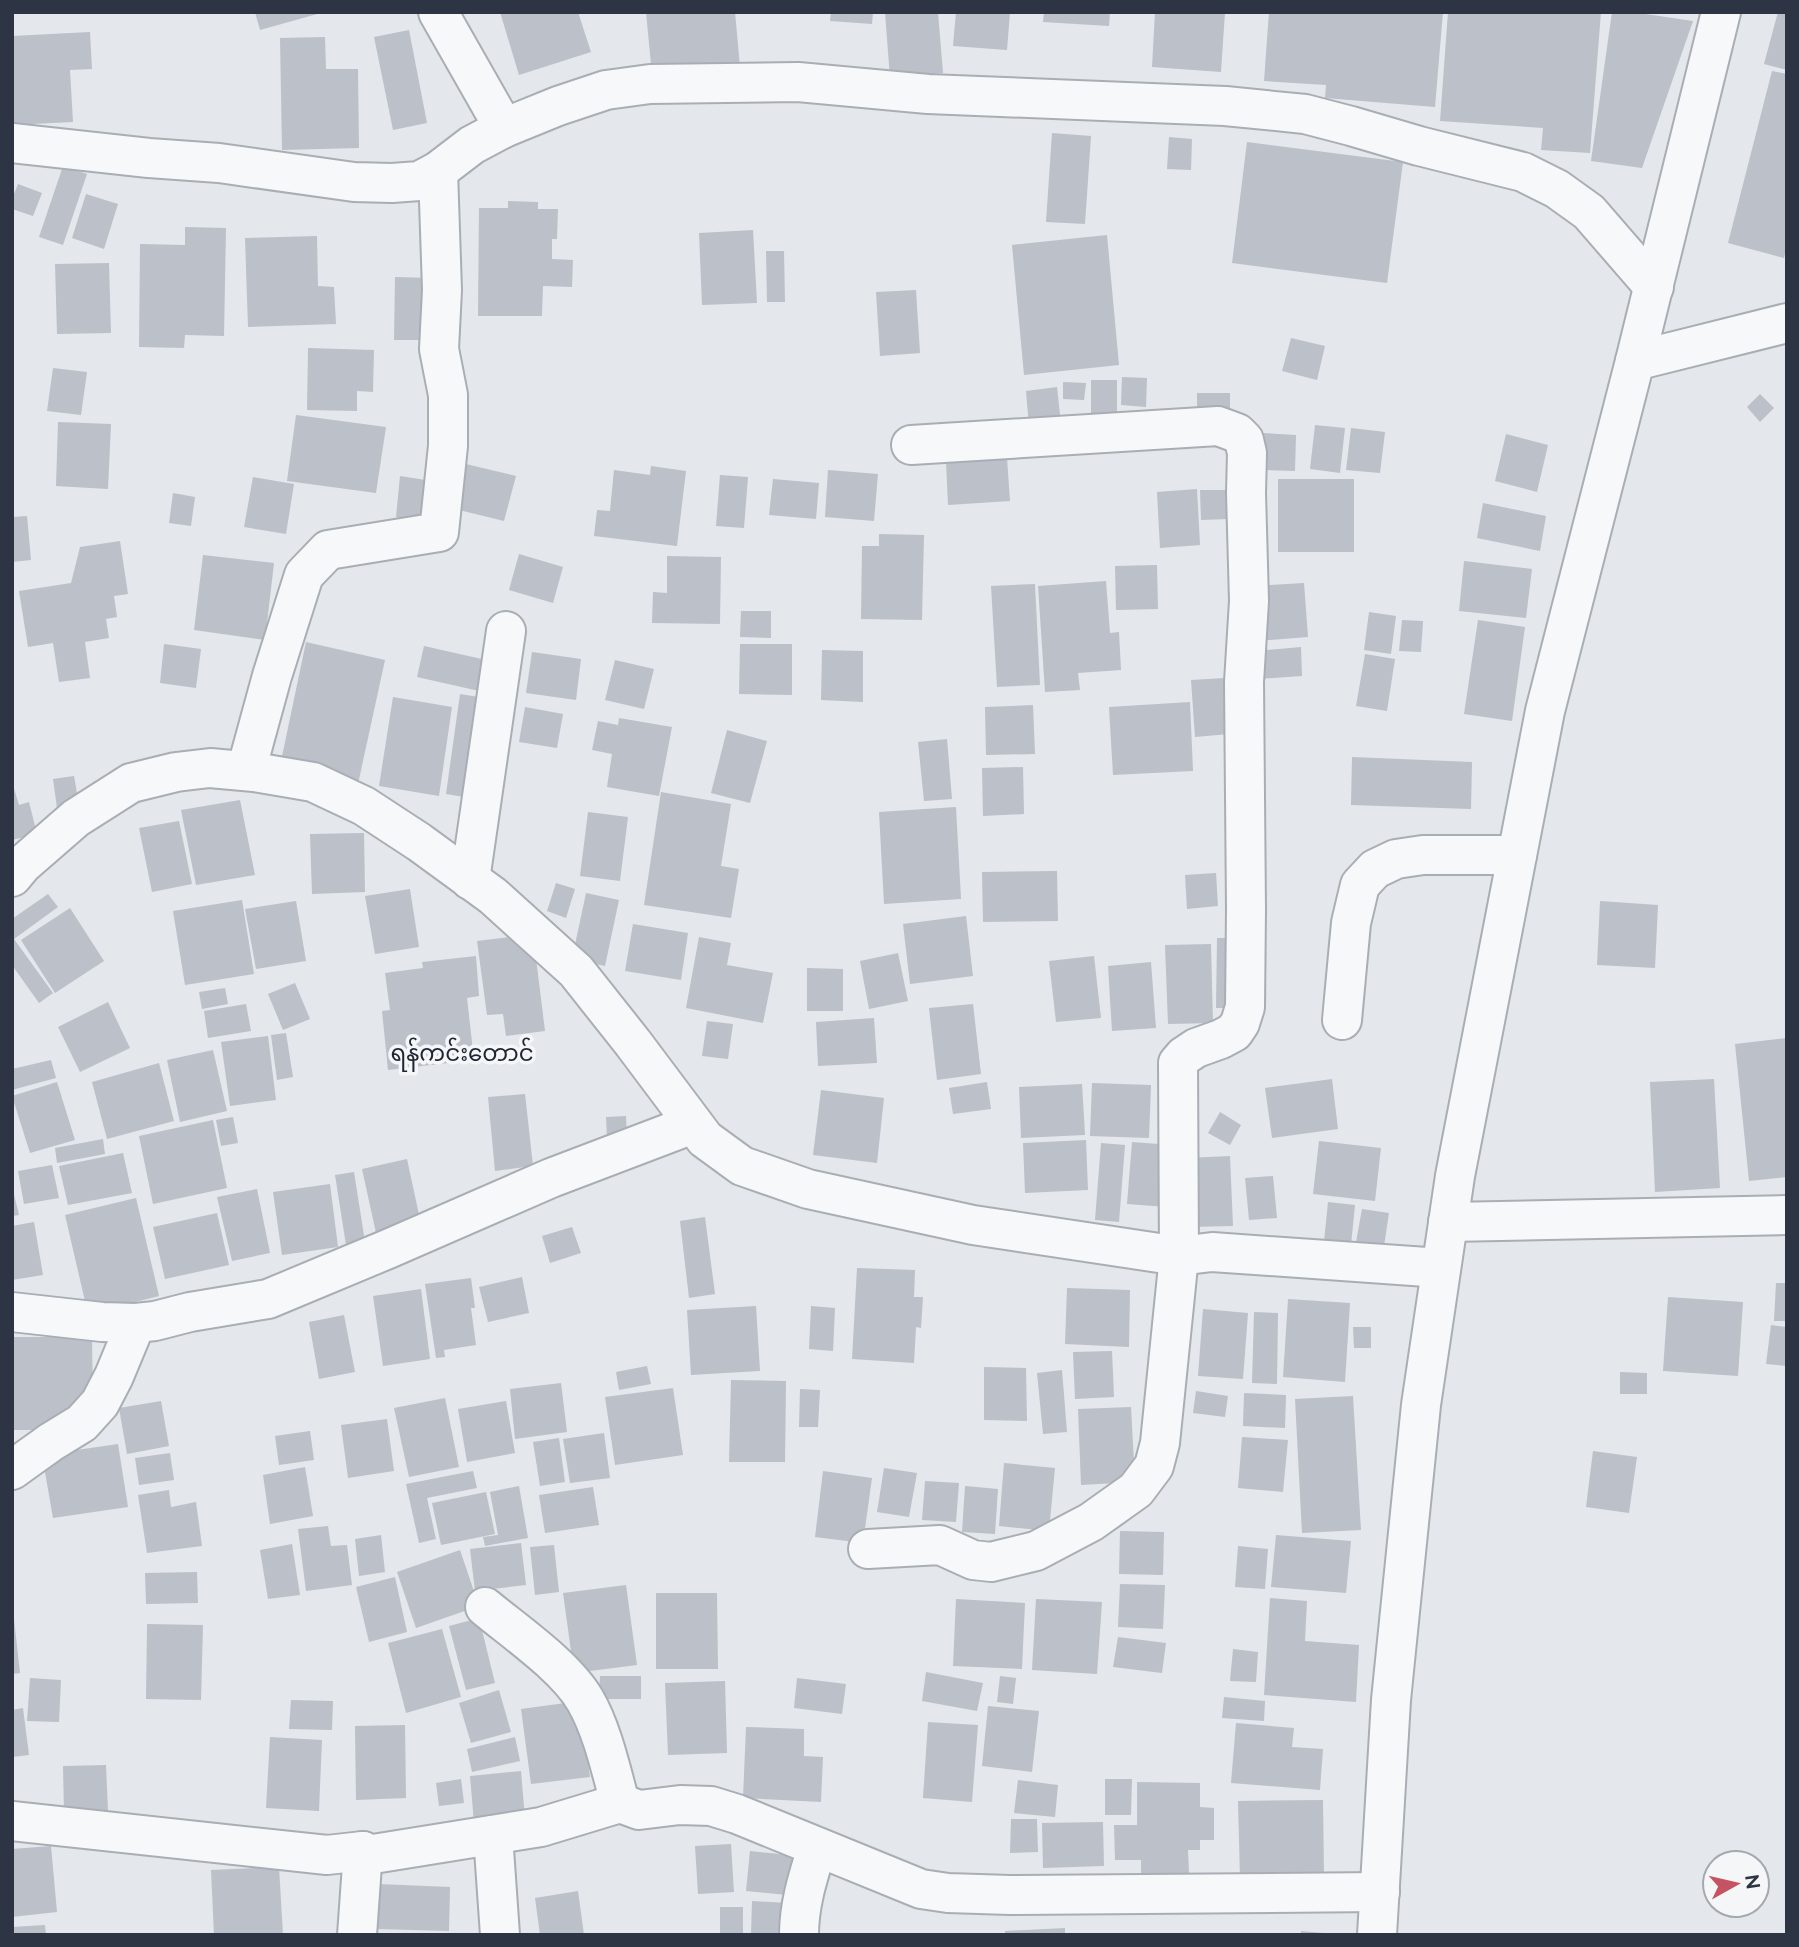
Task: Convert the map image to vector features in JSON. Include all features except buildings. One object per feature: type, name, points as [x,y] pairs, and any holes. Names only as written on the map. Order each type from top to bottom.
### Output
[{"type":"street","points":[[438,12],[504,128]]},
{"type":"street","points":[[1377,1935],[1391,1700],[1421,1405],[1455,1176],[1545,711],[1654,287],[1721,12]]},
{"type":"street","points":[[12,144],[219,163],[354,182],[392,183],[419,181],[438,171],[472,145],[504,128],[606,90],[650,84],[799,82],[928,94],[1225,106],[1305,114],[1522,172],[1557,189],[1589,212],[1654,287]]},
{"type":"street","points":[[246,771],[304,575],[328,550],[439,532],[448,433],[448,395],[439,349],[442,289],[438,171]]},
{"type":"street","points":[[1635,361],[1787,323]]},
{"type":"street","points":[[868,1549],[940,1545],[973,1560],[991,1562],[1037,1551],[1091,1522],[1136,1490],[1154,1466],[1160,1443],[1179,1256],[1178,1063],[1196,1048],[1234,1032],[1245,1007],[1247,910],[1244,682],[1249,601],[1247,453],[1244,440],[1237,433],[1218,426],[911,445]]},
{"type":"street","points":[[470,880],[506,631]]},
{"type":"street","points":[[12,877],[76,818],[131,783],[176,772],[210,768],[313,782],[364,806],[494,896],[576,971],[634,1043],[705,1139],[742,1166],[808,1189],[973,1225],[1179,1256],[1212,1252],[1441,1268]]},
{"type":"street","points":[[1342,1020],[1351,923],[1360,885],[1375,869],[1396,859],[1423,855],[1517,855]]},
{"type":"street","points":[[12,1312],[136,1322],[155,1321],[190,1312],[268,1299],[388,1250],[551,1178],[693,1124]]},
{"type":"street","points":[[1448,1222],[1787,1215]]},
{"type":"street","points":[[12,1470],[82,1423],[100,1403],[136,1322]]},
{"type":"street","points":[[485,1607],[538,1650],[570,1681],[584,1700],[603,1743],[620,1803]]},
{"type":"street","points":[[12,1821],[327,1855],[363,1851],[367,1855],[541,1827],[620,1803],[639,1810],[680,1805],[711,1806],[737,1814],[921,1889],[948,1893],[1024,1895],[1380,1892]]},
{"type":"street","points":[[493,1835],[500,1935]]},
{"type":"street","points":[[799,1935],[803,1890],[817,1848]]},
{"type":"street","points":[[357,1935],[363,1851]]},
{"type":"district","name":"ရန်ကင်းတောင်","points":[[462,1053]]}]
